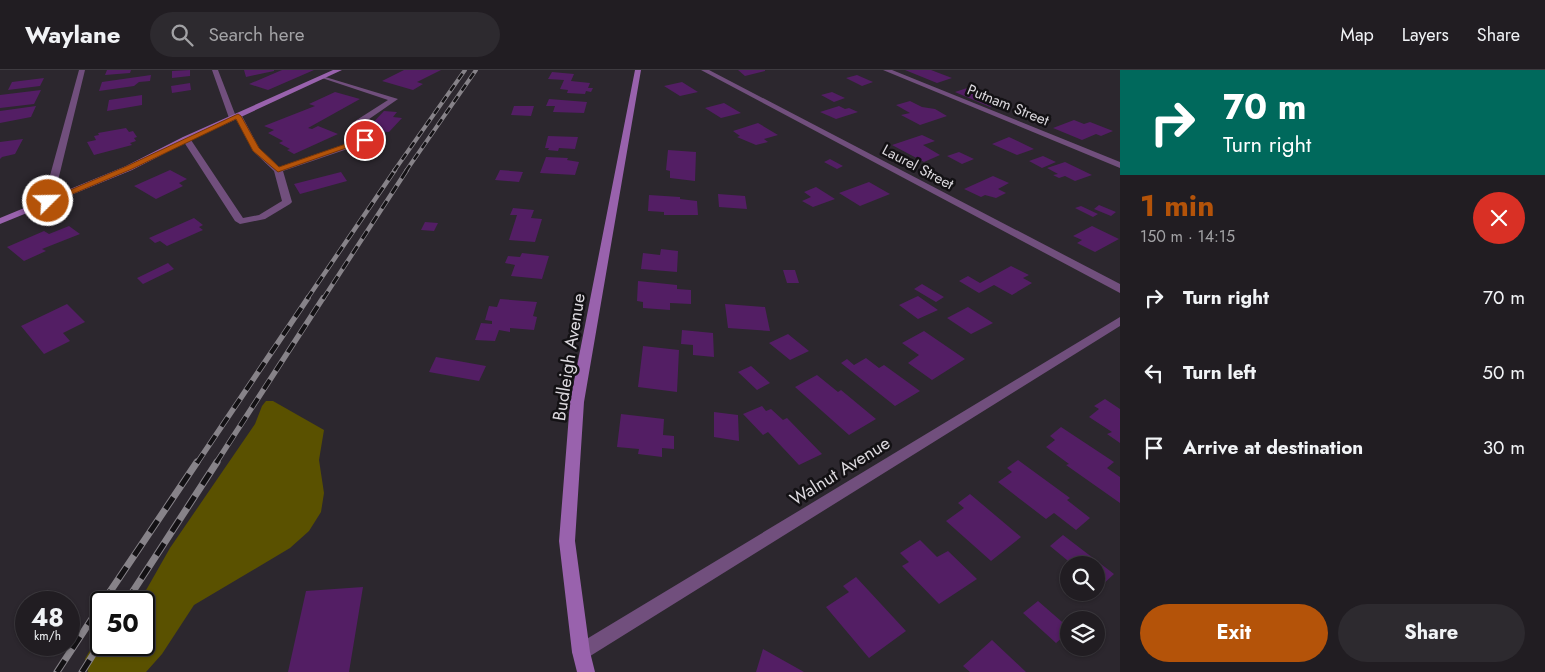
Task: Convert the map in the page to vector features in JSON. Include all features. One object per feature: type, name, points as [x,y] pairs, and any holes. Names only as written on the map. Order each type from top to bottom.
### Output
[{"type":"main road","points":[[0,221],[129,168],[186,139],[339,70]]},
{"type":"main road","name":"Budleigh Avenue","points":[[586,672],[581,652],[568,541],[576,402],[638,70]]},
{"type":"street","points":[[48,201],[82,70]]},
{"type":"street","points":[[186,139],[240,221],[262,217],[287,202],[278,170],[256,149],[235,117],[215,70]]},
{"type":"street","name":"Laurel Street","points":[[704,70],[1120,289]]},
{"type":"street","name":"Putnam Street","points":[[886,70],[1120,165]]},
{"type":"street","points":[[278,170],[365,140],[355,124],[394,99],[324,77]]},
{"type":"street","name":"Walnut Avenue","points":[[581,652],[1120,321]]},
{"type":"shaded area","points":[[266,401],[273,401],[324,430],[319,460],[324,493],[321,512],[309,531],[290,548],[194,605],[162,654],[146,672],[88,672],[85,659],[90,650],[90,656],[155,656],[155,591],[146,591],[170,548],[255,424]]},
{"type":"building","points":[[107,70],[131,70],[130,73],[105,75]]},
{"type":"building","points":[[190,70],[190,76],[172,78],[172,71]]},
{"type":"building","points":[[244,70],[274,70],[274,71],[246,77]]},
{"type":"building","points":[[282,70],[314,70],[268,90],[249,84]]},
{"type":"building","points":[[404,70],[441,70],[417,82],[423,84],[413,90],[382,81]]},
{"type":"building","points":[[738,70],[765,70],[765,71],[745,76]]},
{"type":"building","points":[[905,70],[931,70],[952,78],[937,83]]},
{"type":"building","points":[[552,72],[574,74],[571,81],[590,83],[588,88],[593,88],[591,92],[586,91],[585,94],[567,93],[568,90],[560,89],[564,80],[548,79]]},
{"type":"building","points":[[151,75],[150,81],[139,82],[134,86],[99,91],[102,82]]},
{"type":"building","points":[[857,75],[873,82],[862,86],[846,78]]},
{"type":"building","points":[[44,78],[40,86],[8,90],[12,82]]},
{"type":"building","points":[[682,82],[698,92],[680,96],[664,86]]},
{"type":"building","points":[[190,83],[191,90],[172,93],[171,86]]},
{"type":"building","points":[[970,87],[1008,101],[990,107],[955,92]]},
{"type":"building","points":[[41,90],[34,104],[0,108],[0,95]]},
{"type":"building","points":[[335,92],[360,99],[308,128],[312,129],[318,126],[338,134],[294,154],[287,150],[290,149],[279,143],[283,141],[268,133],[274,130],[264,126],[315,106],[309,104]]},
{"type":"building","points":[[832,92],[845,98],[834,102],[821,95]]},
{"type":"building","points":[[142,95],[142,105],[107,111],[109,100]]},
{"type":"building","points":[[549,99],[587,102],[584,113],[553,112],[555,106],[546,106]]},
{"type":"building","points":[[910,101],[922,107],[935,109],[947,116],[920,125],[901,115],[910,113],[896,105]]},
{"type":"building","points":[[724,103],[741,113],[721,118],[705,108]]},
{"type":"building","points":[[36,106],[31,117],[0,123],[0,111]]},
{"type":"building","points":[[514,106],[534,106],[531,116],[511,115]]},
{"type":"building","points":[[839,106],[858,112],[836,119],[820,112]]},
{"type":"building","points":[[384,111],[397,112],[393,117],[402,118],[389,132],[366,130]]},
{"type":"building","points":[[1074,120],[1084,124],[1090,122],[1113,131],[1101,136],[1096,134],[1082,140],[1053,128]]},
{"type":"building","points":[[758,123],[778,135],[764,139],[768,142],[756,145],[737,137],[740,136],[733,131]]},
{"type":"building","points":[[126,128],[129,132],[133,131],[137,137],[134,138],[136,141],[130,143],[132,145],[94,155],[87,142],[96,140],[94,136],[99,135],[98,133]]},
{"type":"building","points":[[922,135],[935,141],[923,145],[940,155],[924,162],[892,145]]},
{"type":"building","points":[[548,136],[578,137],[575,149],[559,148],[558,151],[545,148]]},
{"type":"building","points":[[1009,137],[1034,149],[1017,155],[992,144]]},
{"type":"building","points":[[23,139],[15,154],[0,159],[0,142]]},
{"type":"building","points":[[668,150],[696,152],[695,181],[670,178],[670,171],[666,170]]},
{"type":"building","points":[[959,152],[974,159],[962,164],[947,156]]},
{"type":"building","points":[[1043,156],[1056,162],[1042,168],[1029,161]]},
{"type":"building","points":[[546,157],[568,158],[567,160],[579,162],[575,175],[540,173]]},
{"type":"building","points":[[830,159],[843,166],[837,169],[824,162]]},
{"type":"building","points":[[1065,162],[1092,175],[1075,181],[1065,176],[1059,178],[1053,175],[1058,174],[1047,168]]},
{"type":"building","points":[[170,170],[187,179],[179,183],[183,186],[156,199],[134,186]]},
{"type":"building","points":[[500,170],[523,172],[519,182],[495,180]]},
{"type":"building","points":[[341,172],[347,181],[300,194],[294,184]]},
{"type":"building","points":[[993,176],[1009,183],[998,189],[1006,193],[996,198],[985,195],[981,197],[964,189]]},
{"type":"building","points":[[869,182],[890,194],[860,206],[839,193]]},
{"type":"building","points":[[816,187],[835,199],[813,207],[802,201],[811,197],[804,192]]},
{"type":"building","points":[[718,194],[745,196],[747,209],[719,207]]},
{"type":"building","points":[[649,195],[680,197],[680,199],[697,201],[698,215],[664,215],[664,212],[648,211]]},
{"type":"building","points":[[1099,205],[1116,212],[1111,216],[1094,209]]},
{"type":"building","points":[[1081,206],[1098,214],[1093,217],[1075,208]]},
{"type":"building","points":[[513,208],[534,210],[531,218],[542,219],[535,242],[509,240],[517,215],[510,215]]},
{"type":"building","points":[[194,218],[203,225],[199,227],[203,230],[167,246],[160,241],[155,243],[149,238]]},
{"type":"building","points":[[425,222],[438,223],[434,231],[421,230]]},
{"type":"building","points":[[69,226],[80,234],[42,249],[46,251],[24,261],[7,247],[44,231],[49,234]]},
{"type":"building","points":[[1092,226],[1119,239],[1095,252],[1077,243],[1082,240],[1073,236]]},
{"type":"building","points":[[661,249],[678,251],[677,272],[641,269],[643,253],[660,255]]},
{"type":"building","points":[[522,253],[549,256],[542,279],[511,276],[515,265],[505,263],[508,256],[520,257]]},
{"type":"building","points":[[168,263],[174,269],[143,284],[137,278]]},
{"type":"building","points":[[1011,266],[1029,275],[1023,278],[1032,283],[1012,295],[994,285],[979,293],[959,281],[968,276],[980,283]]},
{"type":"building","points":[[783,270],[795,270],[799,283],[787,283]]},
{"type":"building","points":[[638,281],[677,285],[677,289],[691,290],[691,304],[670,303],[670,310],[643,308],[643,302],[637,301]]},
{"type":"building","points":[[922,284],[944,297],[936,302],[914,289]]},
{"type":"building","points":[[918,296],[938,310],[918,319],[899,305]]},
{"type":"building","points":[[500,299],[537,302],[533,316],[537,317],[534,330],[510,328],[510,332],[499,330],[495,341],[475,340],[481,323],[492,324],[492,321],[485,320],[489,306],[497,307]]},
{"type":"building","points":[[67,304],[85,322],[63,333],[70,341],[44,354],[21,326]]},
{"type":"building","points":[[725,304],[765,307],[770,331],[728,328]]},
{"type":"building","points":[[968,307],[993,323],[971,334],[947,318]]},
{"type":"building","points":[[682,330],[713,333],[714,357],[693,355],[693,345],[681,344]]},
{"type":"building","points":[[924,331],[965,359],[932,380],[908,363],[919,355],[902,343]]},
{"type":"building","points":[[788,334],[809,351],[790,360],[769,343]]},
{"type":"building","points":[[643,346],[679,350],[677,392],[638,387]]},
{"type":"building","points":[[436,357],[486,366],[479,381],[429,372]]},
{"type":"building","points":[[866,358],[879,368],[884,365],[920,391],[895,406],[841,363],[847,359],[854,365]]},
{"type":"building","points":[[751,366],[770,383],[757,390],[738,372]]},
{"type":"building","points":[[817,375],[838,392],[841,390],[876,419],[849,435],[795,387]]},
{"type":"building","points":[[1105,399],[1120,409],[1120,443],[1107,434],[1112,432],[1089,417],[1099,409],[1094,406]]},
{"type":"building","points":[[762,406],[766,411],[771,409],[783,420],[787,418],[822,454],[799,465],[768,432],[763,435],[743,414]]},
{"type":"building","points":[[714,412],[738,415],[739,441],[714,437]]},
{"type":"building","points":[[621,414],[664,419],[663,435],[674,436],[674,449],[662,448],[662,457],[638,454],[639,449],[617,447]]},
{"type":"building","points":[[1061,427],[1114,462],[1107,468],[1120,477],[1120,503],[1066,465],[1069,464],[1046,447],[1055,440],[1050,436]]},
{"type":"building","points":[[1018,460],[1070,498],[1067,500],[1090,518],[1076,530],[1054,513],[1046,519],[998,482],[1012,472],[1007,468]]},
{"type":"building","points":[[970,494],[1021,537],[991,561],[946,521],[964,508],[958,503]]},
{"type":"building","points":[[1063,535],[1090,556],[1062,556],[1050,546]]},
{"type":"building","points":[[920,540],[937,557],[948,551],[977,579],[939,604],[902,566],[909,562],[900,553]]},
{"type":"building","points":[[1105,567],[1114,574],[1105,582]]},
{"type":"building","points":[[856,577],[906,631],[869,658],[826,607],[849,592],[843,586]]},
{"type":"building","points":[[363,587],[349,672],[288,672],[306,591]]},
{"type":"building","points":[[1038,601],[1060,620],[1060,640],[1056,643],[1023,613]]},
{"type":"building","points":[[992,640],[1026,672],[970,672],[963,666]]},
{"type":"building","points":[[763,649],[804,672],[756,672]]},
{"type":"railway","points":[[394,171],[465,70]]},
{"type":"railway","points":[[406,171],[476,70]]},
{"type":"railway","points":[[307,299],[395,170]]},
{"type":"railway","points":[[323,299],[407,170]]},
{"type":"railway","points":[[197,463],[308,298]]},
{"type":"railway","points":[[216,463],[323,298]]},
{"type":"railway","points":[[110,591],[197,462]]},
{"type":"railway","points":[[133,591],[217,462]]},
{"type":"railway","points":[[57,672],[90,622]]},
{"type":"railway","points":[[82,672],[92,656]]},
{"type":"route","points":[[48,201],[129,168],[186,139],[238,116],[256,149],[278,170],[365,140]]}]
